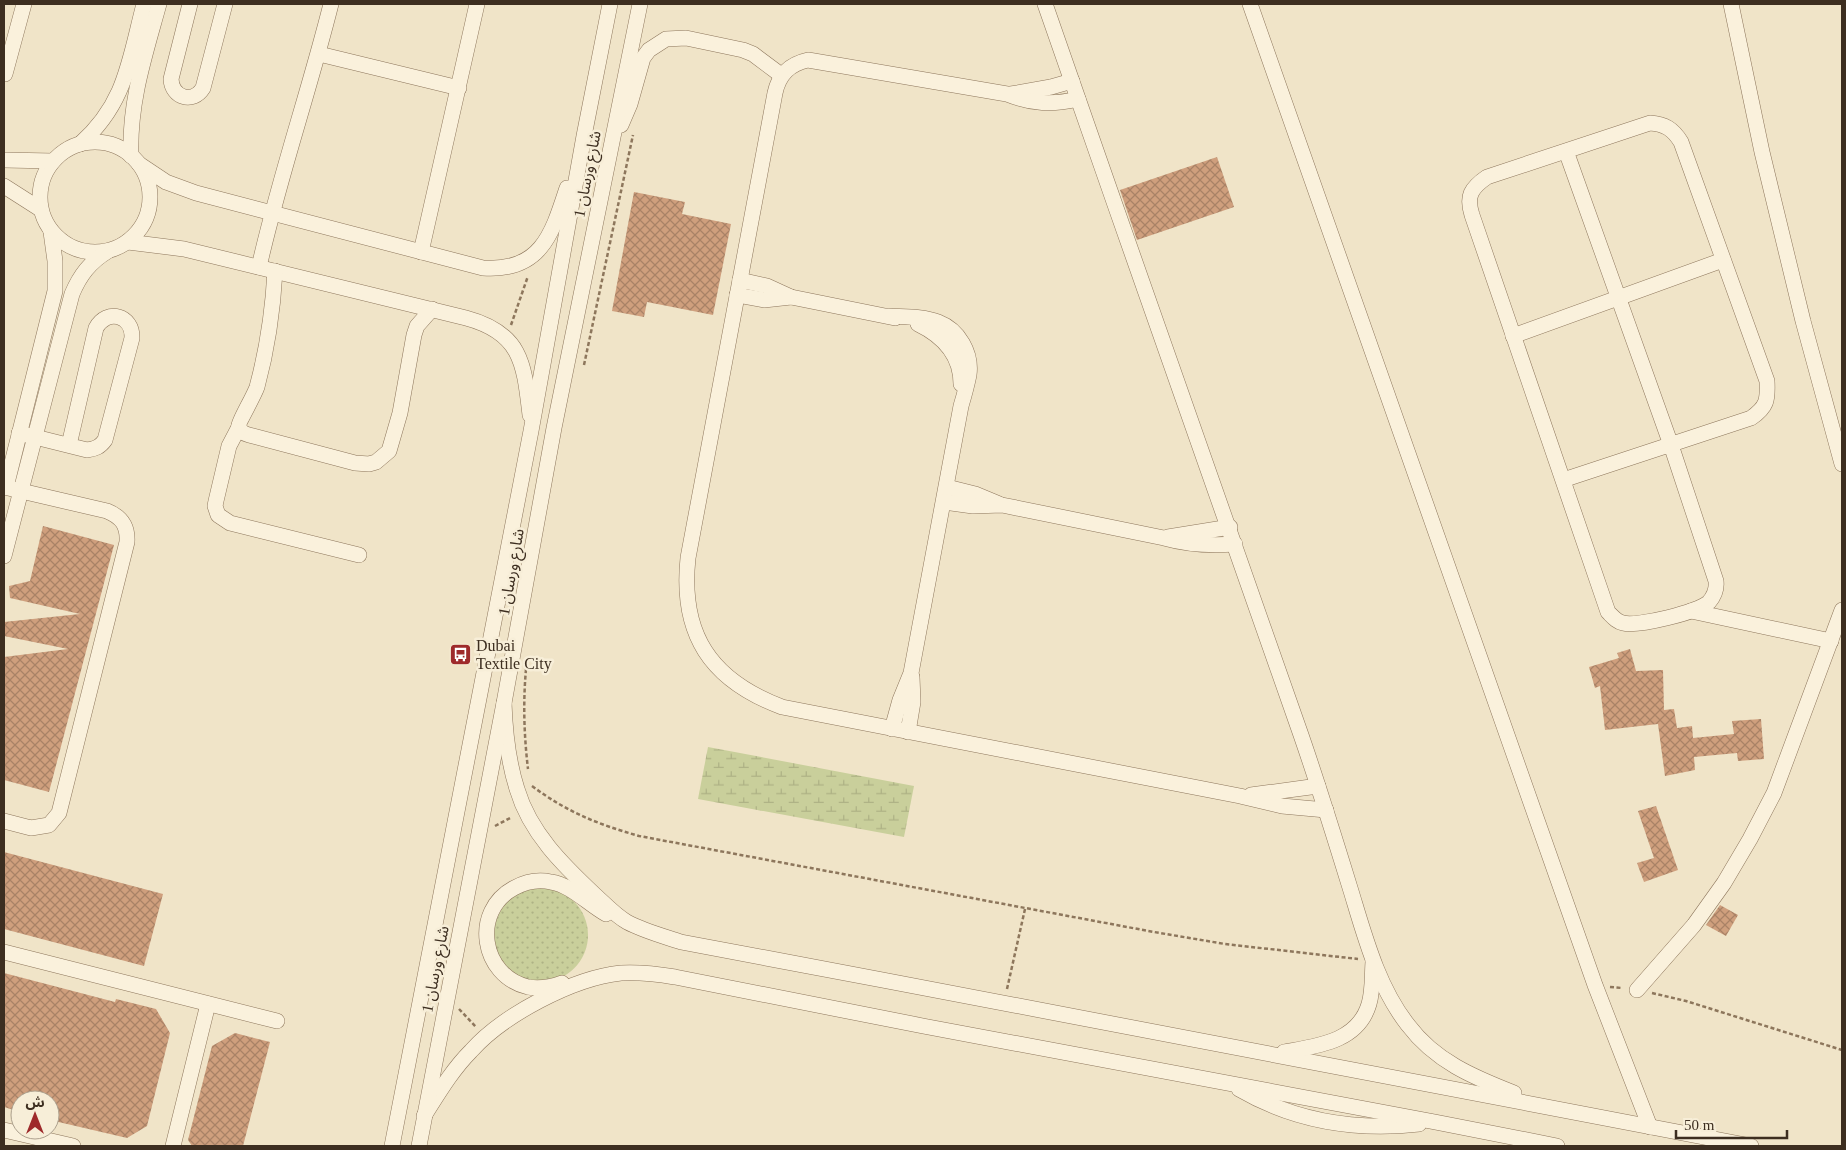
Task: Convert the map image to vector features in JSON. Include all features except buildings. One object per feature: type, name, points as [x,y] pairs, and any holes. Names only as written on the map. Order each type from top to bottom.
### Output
[{"type":"street","points":[[6,74],[24,4]]},
{"type":"street","points":[[80,144],[102,122],[119,95],[144,4]]},
{"type":"street","points":[[4,556],[10,488],[72,294],[79,278],[90,264],[109,251],[128,242],[142,226],[150,205],[150,191],[146,177],[135,160],[131,121],[133,104],[159,4]]},
{"type":"street","points":[[190,4],[171,79],[173,90],[176,94],[186,98],[196,96],[203,88],[225,4]]},
{"type":"street","points":[[259,267],[272,212],[319,54],[331,4]]},
{"type":"street","points":[[420,252],[477,4]]},
{"type":"street","name":"شارع ورسان 1","points":[[392,1146],[532,431],[584,136],[610,4]]},
{"type":"street","name":"شارع ورسان 1","points":[[419,1146],[504,703],[554,428],[640,4]]},
{"type":"street","points":[[1045,4],[1230,527],[1326,810],[1373,960],[1392,1000],[1407,1024],[1426,1046],[1449,1064],[1474,1078],[1551,1107]]},
{"type":"street","points":[[1250,4],[1595,986],[1650,1127]]},
{"type":"street","points":[[1731,4],[1764,161],[1803,321],[1842,464]]},
{"type":"street","points":[[612,139],[630,104],[643,58],[649,50],[666,40],[686,38],[743,50],[753,54],[781,75]]},
{"type":"street","points":[[319,54],[459,88]]},
{"type":"street","points":[[1078,99],[1042,104],[1024,101],[1007,94],[808,60],[797,62],[781,75],[777,84],[688,558],[687,606],[694,629],[705,651],[720,670],[738,686],[759,698],[782,707],[1240,796],[1282,806],[1326,810]]},
{"type":"street","points":[[1007,94],[1036,90],[1072,81]]},
{"type":"street","points":[[1563,480],[1751,418],[1760,412],[1767,402],[1766,381],[1681,142],[1670,128],[1660,124],[1650,123],[1487,177],[1477,184],[1470,193],[1469,205],[1608,612],[1615,619],[1623,623],[1635,624],[1691,611],[1708,602],[1717,589]]},
{"type":"street","points":[[109,251],[84,252],[66,244],[51,232],[44,221],[40,209],[41,183],[46,171],[61,153],[80,144],[94,142],[120,148],[166,182],[181,188],[420,252],[483,268],[496,269],[509,267],[532,256],[549,237],[584,136]]},
{"type":"street","points":[[1566,151],[1671,445],[1716,580],[1722,618]]},
{"type":"street","points":[[4,160],[53,161]]},
{"type":"street","points":[[4,186],[40,209]]},
{"type":"street","points":[[26,435],[55,291],[55,261],[51,232]]},
{"type":"street","points":[[128,242],[184,249],[432,309],[487,325],[504,336],[518,355],[525,376],[532,431]]},
{"type":"street","points":[[1514,336],[1723,260]]},
{"type":"street","points":[[275,271],[270,313],[258,380],[239,427],[228,446],[216,501],[216,511],[221,519],[230,523],[359,556]]},
{"type":"street","points":[[740,280],[767,286],[791,297],[888,316],[938,322],[952,330],[963,342],[968,358],[969,374],[961,406],[911,673],[900,700],[892,729]]},
{"type":"street","points":[[737,295],[764,300],[791,297]]},
{"type":"street","points":[[239,427],[244,434],[354,463],[369,464],[376,462],[388,451],[393,438],[400,413],[417,326],[432,309]]},
{"type":"street","points":[[26,435],[69,445],[92,450],[98,448],[105,440],[132,338],[130,326],[121,318],[109,316],[99,323],[96,328],[69,445]]},
{"type":"street","points":[[4,821],[31,828],[49,825],[59,813],[127,542],[126,526],[115,514],[10,488]]},
{"type":"street","points":[[946,494],[973,506],[1002,505],[1200,545],[1235,544]]},
{"type":"street","points":[[1164,538],[1230,527]]},
{"type":"street","points":[[1637,990],[1694,925],[1724,883],[1750,839],[1774,793],[1842,610]]},
{"type":"street","points":[[1691,611],[1831,640]]},
{"type":"street","points":[[908,732],[912,702],[911,673]]},
{"type":"street","points":[[504,703],[511,769],[517,791],[539,836],[586,887],[626,922]]},
{"type":"street","points":[[1240,796],[1318,786]]},
{"type":"street","points":[[1557,1146],[656,974],[604,972],[544,988],[529,987],[514,982],[492,960],[487,946],[486,930],[489,915],[497,902],[508,891],[521,884],[536,880],[552,882],[566,887],[608,915],[655,934],[681,942],[1751,1146]]},
{"type":"street","points":[[4,952],[277,1021]]},
{"type":"street","points":[[1274,1054],[1320,1046],[1336,1041],[1350,1032],[1362,1019],[1369,1004],[1373,960]]},
{"type":"street","points":[[424,1116],[459,1064],[485,1037],[507,1020],[559,991],[589,980],[620,973]]},
{"type":"street","points":[[173,1146],[208,1004]]},
{"type":"street","points":[[4,1130],[73,1146]]},
{"type":"street","points":[[1517,1139],[1531,1146]]},
{"type":"path","points":[[582,371],[634,130]]},
{"type":"path","points":[[511,327],[531,268]]},
{"type":"path","points":[[525,810],[536,805],[528,769],[524,722],[526,669]]},
{"type":"path","points":[[511,769],[532,787],[570,812],[604,826],[639,836],[1225,944],[1373,960]]},
{"type":"path","points":[[1004,1003],[1026,908]]},
{"type":"path","points":[[1595,986],[1637,990],[1686,1001],[1842,1050]]},
{"type":"green space","points":[[708,747],[914,786],[904,837],[698,799]]},
{"type":"green space","points":[[541,888],[559,892],[574,902],[584,917],[588,935],[584,953],[574,968],[559,978],[541,982],[523,978],[508,968],[498,953],[494,935],[498,917],[508,902],[523,892]]},
{"type":"place","name":"Dubai Textile City","points":[[460,654]]}]
